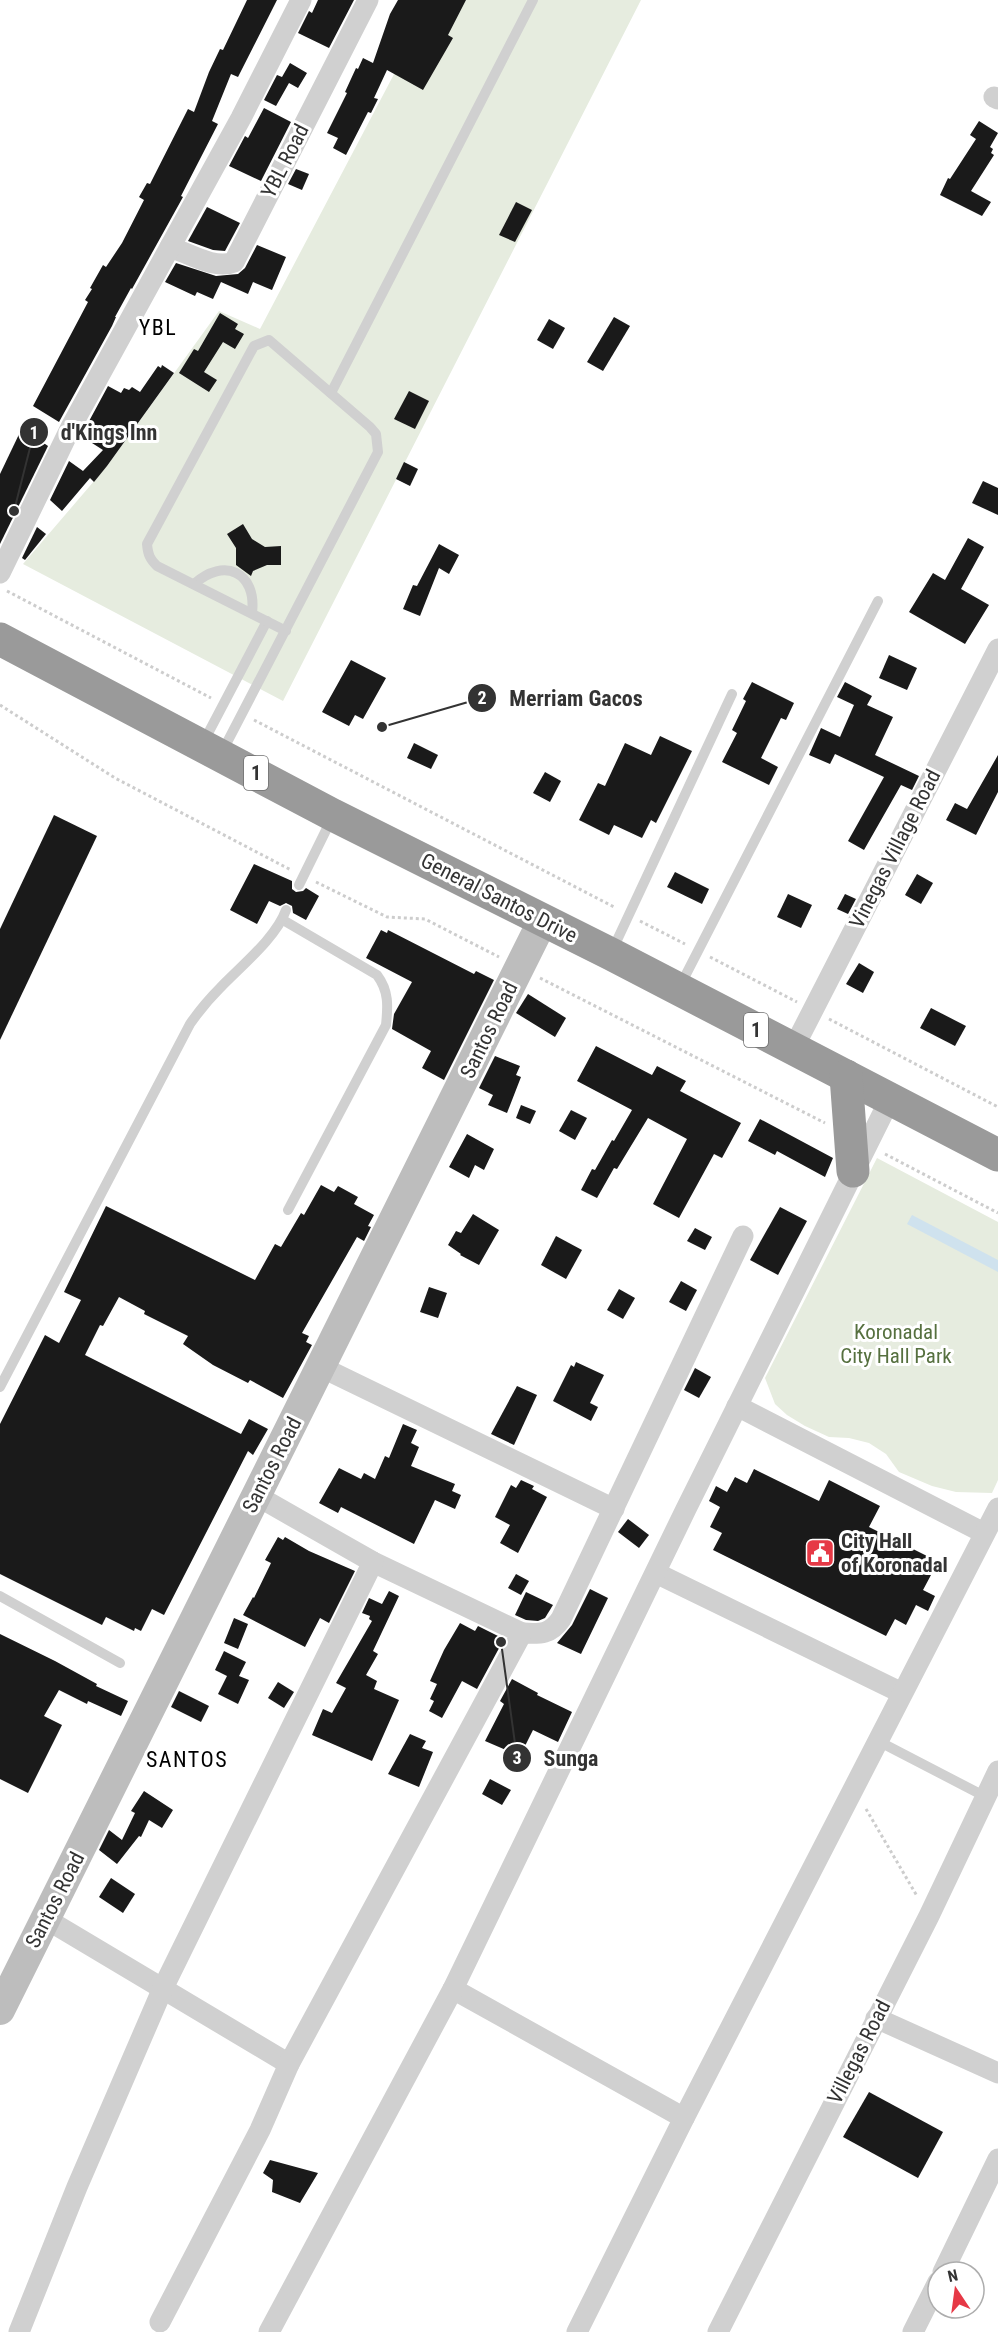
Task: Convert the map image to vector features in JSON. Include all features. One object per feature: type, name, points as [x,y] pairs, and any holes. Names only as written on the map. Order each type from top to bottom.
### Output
[{"type":"highway","name":"General Santos Drive","points":[[0,639],[212,749],[333,815],[611,954],[998,1155]]},
{"type":"highway","points":[[846,1076],[865,1161]]},
{"type":"street","points":[[0,573],[71,427],[241,118],[302,0]]},
{"type":"street","name":"YBL Road","points":[[170,247],[216,264],[227,265],[234,262],[368,0]]},
{"type":"street","name":"Vinegas Village Road","points":[[793,1049],[998,649]]},
{"type":"street","name":"Santos Road","points":[[0,2010],[543,920]]},
{"type":"street","points":[[269,2332],[453,1989],[737,1406],[865,1161],[890,1099]]},
{"type":"street","points":[[257,1496],[373,1562],[522,1633],[543,1635],[556,1626],[743,1236]]},
{"type":"street","points":[[321,1367],[614,1509]]},
{"type":"street","points":[[737,1406],[984,1533]]},
{"type":"street","points":[[577,2332],[684,2118],[998,1508]]},
{"type":"street","points":[[19,2332],[77,2187],[164,1988],[373,1562]]},
{"type":"street","points":[[656,1573],[902,1693]]},
{"type":"street","points":[[160,2322],[260,2130],[289,2064],[522,1633]]},
{"type":"street","name":"Villegas Road","points":[[718,2332],[929,1916],[998,1771]]},
{"type":"street","points":[[46,1919],[289,2064]]},
{"type":"street","points":[[453,1989],[684,2118]]},
{"type":"street","points":[[876,2018],[998,2073]]},
{"type":"street","points":[[949,2260],[998,2159]]},
{"type":"street","points":[[913,2332],[926,2306]]},
{"type":"lane","points":[[331,393],[533,0]]},
{"type":"lane","points":[[212,749],[242,714],[286,631],[378,452],[376,434],[269,340],[254,346],[147,544],[149,558],[157,566],[286,631]]},
{"type":"lane","points":[[194,584],[208,573],[217,570],[234,571],[247,582],[250,588],[254,601],[252,613]]},
{"type":"lane","points":[[679,989],[878,601]]},
{"type":"lane","points":[[212,749],[223,704],[267,621]]},
{"type":"lane","points":[[611,954],[732,694]]},
{"type":"lane","points":[[302,881],[333,815]]},
{"type":"lane","points":[[0,1387],[189,1024],[206,1003],[255,953],[285,915],[378,975],[384,984],[388,1002],[386,1025],[288,1210]]},
{"type":"lane","points":[[0,1596],[120,1663]]},
{"type":"lane","points":[[878,1742],[986,1797]]},
{"type":"path","points":[[0,588],[223,704]]},
{"type":"path","points":[[0,705],[115,778],[302,881],[387,917],[425,919],[830,1126]]},
{"type":"path","points":[[242,714],[998,1107]]},
{"type":"path","points":[[865,1161],[998,1212]]},
{"type":"path","points":[[854,1789],[929,1916]]},
{"type":"green space","points":[[433,0],[641,0],[283,701],[23,564],[107,466],[219,311],[260,329]]},
{"type":"green space","name":"Koronadal City Hall Park","points":[[877,1158],[998,1222],[998,1480],[992,1493],[956,1492],[932,1486],[899,1472],[886,1454],[869,1443],[849,1438],[829,1437],[805,1426],[775,1404],[765,1378]]},
{"type":"water","points":[[912,1215],[998,1260],[998,1272],[907,1224]]},
{"type":"building","points":[[247,0],[277,0],[238,77],[231,74],[212,121],[218,124],[181,196],[183,197],[59,422],[33,406],[88,302],[85,300],[92,289],[90,288],[103,265],[106,267],[122,243],[144,200],[139,197],[147,183],[150,184],[188,109],[194,112],[209,72],[220,49],[223,50]]},
{"type":"building","points":[[318,0],[354,0],[329,48],[298,33],[309,11],[312,13]]},
{"type":"building","points":[[398,0],[466,0],[448,35],[453,38],[423,90],[387,70],[374,98],[378,99],[371,113],[368,112],[346,155],[333,148],[338,138],[327,133],[347,93],[345,92],[356,68],[358,69],[363,58],[373,63],[390,14]]},
{"type":"building","points":[[290,63],[307,73],[298,88],[289,83],[276,106],[264,100],[277,75],[282,77]]},
{"type":"building","points":[[264,108],[291,122],[261,181],[229,166],[245,136],[248,138]]},
{"type":"building","points":[[979,121],[998,133],[990,147],[994,155],[971,191],[991,202],[982,216],[940,195],[948,178],[950,179],[976,139],[970,135]]},
{"type":"building","points":[[296,169],[309,174],[302,190],[288,184]]},
{"type":"building","points":[[516,202],[532,210],[515,242],[499,235]]},
{"type":"building","points":[[207,207],[240,223],[225,251],[213,250],[188,241]]},
{"type":"building","points":[[257,245],[286,257],[272,290],[253,282],[248,294],[221,282],[213,299],[197,292],[195,296],[165,282],[176,263],[216,276],[238,274],[245,268]]},
{"type":"building","points":[[220,313],[238,324],[235,329],[244,334],[235,349],[223,342],[204,372],[217,380],[209,392],[179,373],[194,349],[198,351]]},
{"type":"building","points":[[614,317],[630,326],[603,371],[587,362]]},
{"type":"building","points":[[549,319],[565,328],[553,349],[537,340]]},
{"type":"building","points":[[162,365],[174,373],[107,466],[94,482],[90,478],[62,511],[50,500],[69,461],[83,471],[103,450],[81,436],[108,386],[121,393],[124,388],[129,390],[132,387],[140,392],[158,366],[161,368]]},
{"type":"building","points":[[409,391],[429,401],[415,429],[394,419]]},
{"type":"building","points":[[22,428],[48,446],[0,544],[0,474]]},
{"type":"building","points":[[404,462],[418,469],[410,486],[396,479]]},
{"type":"building","points":[[983,481],[998,488],[998,515],[972,503]]},
{"type":"building","points":[[243,524],[252,539],[265,547],[281,546],[281,565],[267,565],[253,571],[251,576],[236,565],[236,548],[227,534]]},
{"type":"building","points":[[37,527],[46,534],[25,560],[22,558]]},
{"type":"building","points":[[968,538],[984,547],[961,589],[989,605],[965,644],[909,612],[933,573],[945,580]]},
{"type":"building","points":[[439,544],[459,555],[449,574],[439,568],[420,616],[403,609],[413,585],[417,586]]},
{"type":"building","points":[[889,655],[917,668],[907,690],[879,678]]},
{"type":"building","points":[[351,660],[386,678],[363,719],[355,715],[349,726],[322,712]]},
{"type":"building","points":[[752,682],[794,703],[786,720],[781,718],[761,758],[778,767],[769,785],[722,762],[737,733],[732,730]]},
{"type":"building","points":[[845,682],[872,696],[867,705],[893,717],[875,755],[919,776],[912,790],[901,785],[864,850],[848,841],[884,777],[835,754],[830,764],[809,755],[821,728],[840,737],[854,705],[837,697]]},
{"type":"building","points":[[660,736],[692,751],[656,823],[651,820],[642,838],[614,825],[609,835],[579,820],[598,783],[605,786],[625,743],[651,755]]},
{"type":"building","points":[[414,743],[438,755],[431,769],[407,758]]},
{"type":"building","points":[[998,755],[998,792],[976,835],[946,820],[955,803],[967,809]]},
{"type":"building","points":[[545,772],[561,781],[550,802],[533,793]]},
{"type":"building","points":[[54,815],[97,836],[0,1040],[0,929]]},
{"type":"building","points":[[254,864],[292,881],[292,889],[296,892],[306,888],[319,896],[306,920],[293,913],[292,906],[286,903],[280,906],[269,901],[257,924],[230,910]]},
{"type":"building","points":[[675,872],[709,889],[702,904],[667,887]]},
{"type":"building","points":[[917,874],[933,883],[921,904],[905,895]]},
{"type":"building","points":[[788,894],[812,905],[801,928],[777,917]]},
{"type":"building","points":[[845,894],[856,899],[848,914],[837,909]]},
{"type":"building","points":[[381,930],[387,933],[388,930],[474,974],[476,971],[494,980],[444,1080],[422,1068],[431,1051],[392,1029],[394,1014],[412,982],[366,958]]},
{"type":"building","points":[[859,963],[874,972],[863,993],[846,984]]},
{"type":"building","points":[[528,994],[566,1018],[555,1037],[516,1013]]},
{"type":"building","points":[[931,1008],[966,1026],[955,1046],[920,1028]]},
{"type":"building","points":[[596,1046],[652,1075],[657,1066],[686,1081],[680,1091],[741,1123],[722,1158],[714,1154],[679,1218],[653,1204],[687,1139],[648,1118],[597,1198],[581,1190],[592,1169],[595,1170],[632,1110],[577,1081]]},
{"type":"building","points":[[495,1056],[520,1066],[516,1075],[521,1077],[507,1113],[488,1105],[493,1095],[479,1088]]},
{"type":"building","points":[[521,1105],[536,1111],[530,1124],[516,1118]]},
{"type":"building","points":[[571,1110],[587,1118],[575,1140],[559,1131]]},
{"type":"building","points":[[760,1119],[833,1158],[825,1177],[777,1151],[775,1155],[748,1141]]},
{"type":"building","points":[[467,1134],[494,1149],[484,1170],[475,1165],[469,1178],[449,1167]]},
{"type":"building","points":[[321,1185],[334,1192],[338,1186],[358,1197],[354,1204],[374,1215],[364,1241],[357,1237],[302,1333],[309,1336],[306,1342],[312,1345],[283,1398],[250,1380],[248,1383],[213,1365],[183,1344],[188,1336],[144,1314],[145,1311],[119,1297],[103,1326],[100,1325],[85,1355],[241,1434],[249,1419],[268,1429],[253,1455],[248,1451],[164,1615],[152,1609],[141,1631],[135,1628],[134,1631],[106,1617],[102,1625],[0,1574],[0,1424],[45,1335],[59,1343],[81,1300],[64,1292],[106,1206],[255,1280],[275,1244],[281,1247],[301,1213],[304,1215]]},
{"type":"building","points":[[780,1207],[807,1221],[778,1275],[750,1260]]},
{"type":"building","points":[[473,1214],[499,1230],[479,1265],[460,1255],[448,1245],[456,1231],[461,1233]]},
{"type":"building","points":[[695,1228],[712,1237],[705,1250],[687,1241]]},
{"type":"building","points":[[556,1236],[582,1250],[566,1279],[541,1265]]},
{"type":"building","points":[[681,1281],[697,1290],[686,1311],[669,1302]]},
{"type":"building","points":[[429,1287],[447,1293],[438,1318],[420,1312]]},
{"type":"building","points":[[619,1289],[635,1298],[623,1319],[607,1310]]},
{"type":"building","points":[[576,1362],[604,1375],[590,1403],[598,1407],[591,1421],[553,1401],[571,1365],[574,1367]]},
{"type":"building","points":[[695,1368],[711,1377],[699,1398],[684,1390]]},
{"type":"building","points":[[517,1386],[537,1395],[514,1445],[491,1434]]},
{"type":"building","points":[[403,1424],[417,1430],[411,1443],[419,1447],[411,1466],[455,1484],[452,1491],[461,1495],[455,1509],[435,1500],[414,1544],[341,1507],[338,1513],[319,1503],[339,1468],[361,1479],[364,1473],[375,1479],[385,1456],[389,1458]]},
{"type":"building","name":"City Hall of Koronadal","points":[[754,1469],[819,1501],[829,1480],[880,1506],[869,1527],[927,1556],[920,1569],[931,1575],[923,1590],[935,1596],[928,1611],[916,1605],[906,1625],[895,1619],[886,1636],[713,1550],[722,1533],[710,1527],[720,1507],[709,1501],[716,1486],[727,1492],[735,1477],[747,1483]]},
{"type":"building","points":[[521,1480],[534,1486],[532,1489],[547,1497],[518,1553],[500,1543],[510,1525],[495,1517],[511,1485],[516,1488]]},
{"type":"building","points":[[628,1519],[649,1535],[639,1548],[618,1532]]},
{"type":"building","points":[[278,1537],[283,1540],[285,1537],[309,1551],[355,1571],[329,1623],[320,1618],[305,1647],[243,1615],[271,1563],[265,1560]]},
{"type":"building","points":[[516,1574],[529,1581],[521,1595],[508,1588]]},
{"type":"building","points":[[590,1589],[608,1598],[581,1654],[557,1643],[572,1625]]},
{"type":"building","points":[[389,1591],[399,1596],[373,1651],[378,1654],[366,1675],[377,1681],[374,1689],[399,1700],[372,1761],[312,1735],[323,1709],[332,1713],[346,1688],[336,1683],[372,1621],[369,1619],[370,1616],[362,1613],[369,1598],[382,1604]]},
{"type":"building","points":[[526,1592],[553,1605],[545,1618],[538,1621],[526,1620],[515,1615]]},
{"type":"building","points":[[234,1618],[248,1624],[238,1649],[224,1643]]},
{"type":"building","points":[[460,1623],[475,1631],[478,1626],[504,1639],[477,1689],[462,1681],[442,1718],[429,1711],[434,1701],[430,1699],[437,1684],[430,1681],[444,1650]]},
{"type":"building","points":[[0,1634],[128,1701],[121,1716],[88,1701],[87,1704],[59,1690],[44,1716],[62,1725],[28,1793],[0,1779]]},
{"type":"building","points":[[224,1651],[246,1662],[239,1676],[249,1680],[238,1704],[218,1694],[227,1676],[215,1670]]},
{"type":"building","points":[[512,1679],[538,1693],[537,1695],[572,1712],[558,1742],[533,1730],[520,1756],[485,1741],[504,1704],[500,1701]]},
{"type":"building","points":[[278,1682],[294,1692],[284,1708],[268,1698]]},
{"type":"building","points":[[179,1691],[209,1706],[201,1722],[171,1707]]},
{"type":"building","points":[[410,1734],[426,1741],[422,1748],[433,1752],[419,1787],[388,1774]]},
{"type":"building","points":[[490,1779],[511,1790],[502,1805],[482,1794]]},
{"type":"building","points":[[144,1791],[173,1810],[162,1828],[149,1820],[141,1837],[139,1836],[117,1864],[99,1850],[109,1830],[122,1840],[135,1813],[131,1811]]},
{"type":"building","points":[[111,1878],[135,1894],[123,1913],[99,1897]]},
{"type":"building","points":[[869,2092],[943,2132],[918,2178],[843,2137]]},
{"type":"building","points":[[270,2160],[318,2173],[300,2203],[272,2192],[273,2180],[263,2173]]},
{"type":"place","name":"d'Kings Inn","points":[[14,511]]},
{"type":"place","name":"Merriam Gacos","points":[[382,727]]},
{"type":"place","name":"City Hall of Koronadal","points":[[820,1553]]},
{"type":"place","name":"Sunga","points":[[501,1642]]},
{"type":"district","name":"YBL","points":[[158,327]]},
{"type":"district","name":"SANTOS","points":[[187,1759]]}]
